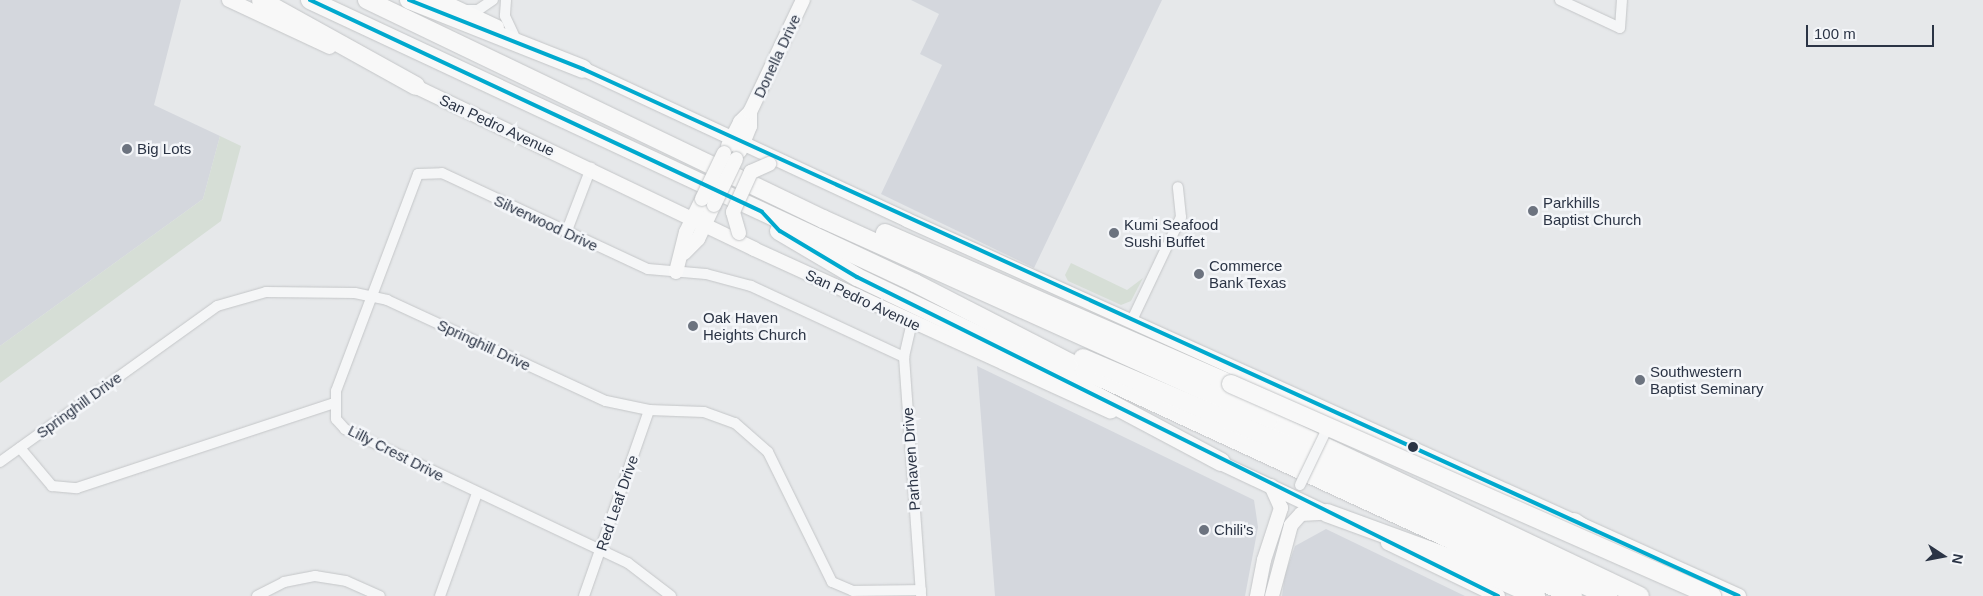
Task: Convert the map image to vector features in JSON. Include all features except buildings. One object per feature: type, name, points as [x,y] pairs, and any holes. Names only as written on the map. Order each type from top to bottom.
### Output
[{"type":"highway","points":[[261,0],[416,86]]},
{"type":"highway","points":[[310,0],[1036,342],[1089,360],[1292,447],[1576,589],[1608,596]]},
{"type":"highway","points":[[367,0],[668,142],[822,219],[1319,443],[1640,596]]},
{"type":"highway","points":[[409,0],[583,69]]},
{"type":"highway","points":[[668,142],[781,187],[1712,596]]},
{"type":"highway","points":[[762,212],[780,231],[856,277],[1010,350],[1221,462]]},
{"type":"highway","points":[[1327,513],[1454,558],[1536,596]]},
{"type":"highway","points":[[1574,522],[1702,596]]},
{"type":"main road","name":"San Pedro Avenue","points":[[229,0],[591,168],[754,249],[912,322],[1271,486],[1297,491],[1327,513],[1498,596]]},
{"type":"main road","points":[[440,0],[796,168],[1739,596]]},
{"type":"main road","name":"Donella Drive","points":[[676,272],[803,0]]},
{"type":"main road","points":[[754,249],[739,232],[733,212],[751,172],[770,164],[796,168]]},
{"type":"main road","points":[[1257,596],[1281,508],[1271,486]]},
{"type":"main road","points":[[1272,596],[1291,526],[1301,514],[1327,513]]},
{"type":"street","points":[[461,10],[478,10],[493,0]]},
{"type":"street","points":[[506,0],[505,16],[514,35]]},
{"type":"street","points":[[1560,0],[1620,28],[1622,0]]},
{"type":"street","points":[[566,233],[591,168]]},
{"type":"street","name":"Silverwood Drive","points":[[334,403],[370,296],[413,180],[423,171],[442,173],[566,233],[648,269],[721,276],[751,286],[904,357]]},
{"type":"street","points":[[1132,320],[1181,217],[1178,187]]},
{"type":"street","name":"Springhill Drive","points":[[0,462],[224,303],[266,292],[370,296],[582,392],[649,410],[714,414],[753,436],[779,470],[832,582],[853,591],[921,593]]},
{"type":"street","name":"Parhaven Drive","points":[[912,322],[904,357],[921,593]]},
{"type":"street","points":[[20,448],[52,486],[76,488],[334,403]]},
{"type":"street","name":"Lilly Crest Drive","points":[[334,403],[336,419],[345,429],[477,493],[600,549],[644,572],[671,596]]},
{"type":"street","name":"Red Leaf Drive","points":[[584,596],[649,410]]},
{"type":"street","points":[[1297,491],[1326,431]]},
{"type":"street","points":[[440,596],[477,493]]},
{"type":"street","points":[[257,596],[294,579],[326,576],[380,596]]},
{"type":"shaded area","points":[[0,0],[181,0],[154,105],[220,136],[203,199],[0,346]]},
{"type":"shaded area","points":[[911,0],[1162,0],[1034,268],[881,194],[942,65],[920,54],[939,14]]},
{"type":"shaded area","points":[[220,136],[241,146],[221,221],[0,383],[0,346],[203,199]]},
{"type":"shaded area","points":[[1071,263],[1127,290],[1143,278],[1131,301],[1121,305],[1068,281],[1065,275]]},
{"type":"shaded area","points":[[977,366],[1254,500],[1258,527],[1245,596],[995,596]]},
{"type":"shaded area","points":[[1326,529],[1465,596],[1282,596],[1285,574],[1295,546]]},
{"type":"transit line","points":[[310,0],[762,212],[780,231],[857,277],[1498,596]]},
{"type":"transit line","points":[[409,0],[583,69],[1739,596]]},
{"type":"place","name":"Big Lots","points":[[127,149]]},
{"type":"place","name":"Parkhills Baptist Church","points":[[1533,211]]},
{"type":"place","name":"Kumi Seafood Sushi Buffet","points":[[1114,233]]},
{"type":"place","name":"Commerce Bank Texas","points":[[1199,274]]},
{"type":"place","name":"Oak Haven Heights Church","points":[[693,326]]},
{"type":"place","name":"Southwestern Baptist Seminary","points":[[1640,380]]},
{"type":"place","name":"Chili's","points":[[1204,530]]}]
